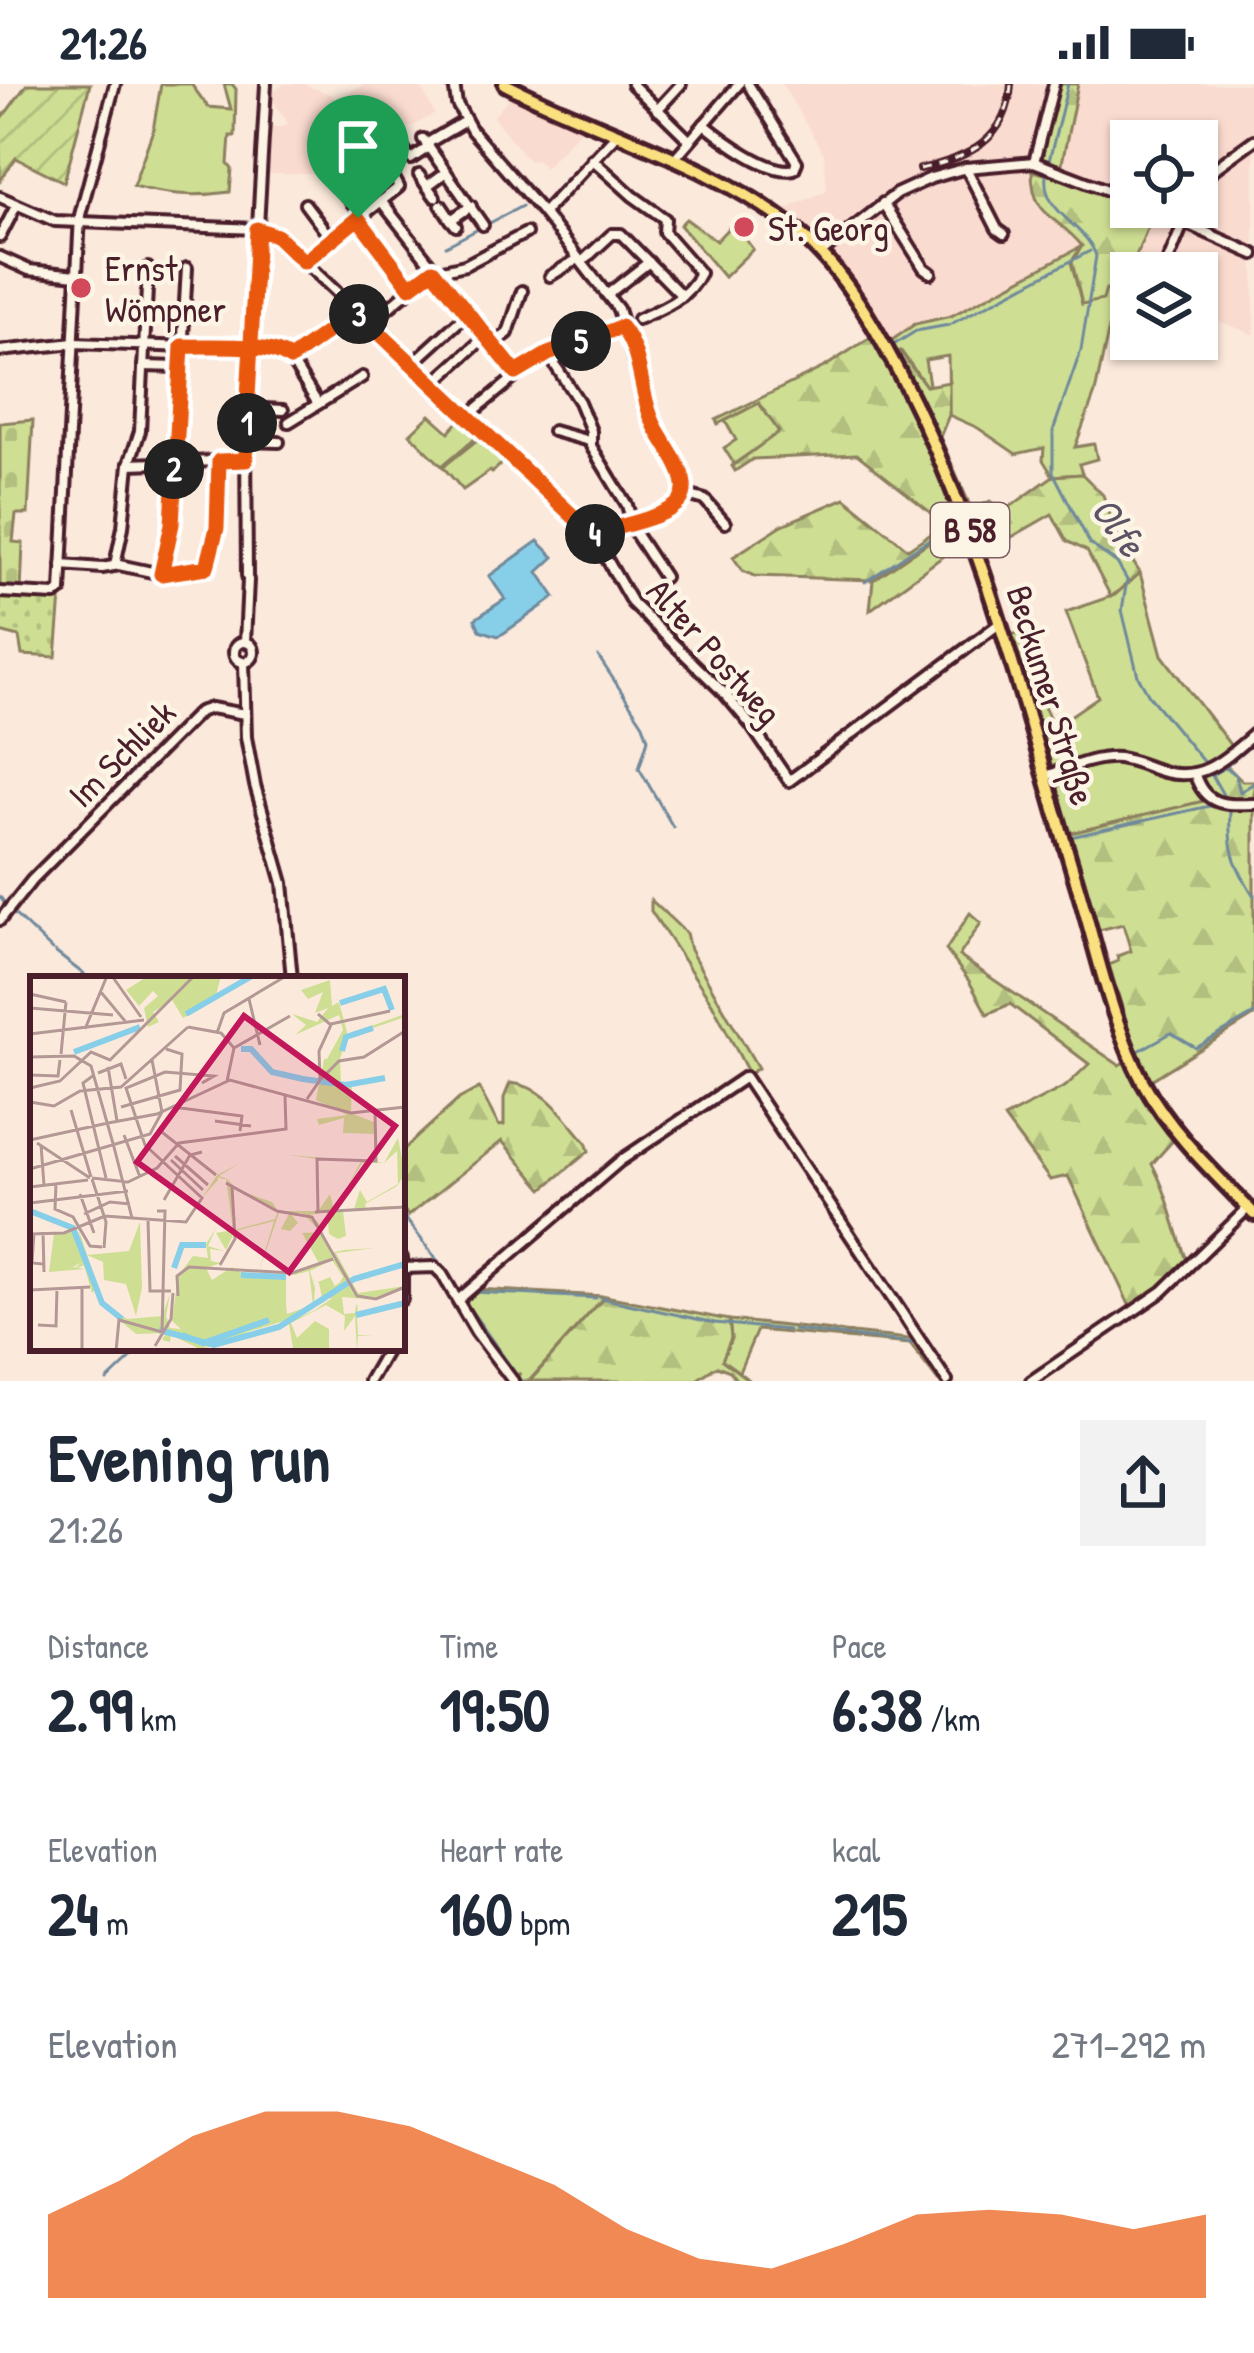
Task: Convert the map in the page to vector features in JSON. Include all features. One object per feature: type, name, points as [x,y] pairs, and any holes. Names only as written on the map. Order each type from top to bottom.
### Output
[{"type":"main road","name":"Beckumer Straße","points":[[505,84],[523,88],[750,198],[821,253],[877,331],[961,505],[1109,993],[1142,1080],[1179,1135],[1251,1211]]},
{"type":"street","points":[[0,592],[59,593],[80,223],[116,84]]},
{"type":"street","points":[[266,84],[246,441],[245,642],[234,651],[244,663],[244,714],[255,785],[283,883],[292,976]]},
{"type":"street","points":[[454,84],[465,122],[582,259],[622,315],[621,327],[633,350],[652,421],[681,473],[684,494]]},
{"type":"street","points":[[632,84],[689,140]]},
{"type":"street","points":[[657,110],[681,84]]},
{"type":"street","points":[[673,160],[739,84]]},
{"type":"street","points":[[704,124],[778,170],[796,167],[792,149],[748,84]]},
{"type":"street","points":[[1034,162],[1054,84]]},
{"type":"street","points":[[404,148],[411,159],[426,143],[465,122]]},
{"type":"street","points":[[543,213],[616,135]]},
{"type":"street","points":[[1218,166],[1254,140]]},
{"type":"street","points":[[426,143],[483,225]]},
{"type":"street","points":[[304,262],[400,187],[381,154]]},
{"type":"street","points":[[592,159],[665,218],[664,232],[695,267],[699,279],[674,304],[638,319]]},
{"type":"street","points":[[821,253],[911,186],[966,168],[1034,162],[1110,191]]},
{"type":"street","points":[[966,168],[1004,234]]},
{"type":"street","points":[[427,186],[446,172]]},
{"type":"street","points":[[419,175],[454,223],[471,206]]},
{"type":"street","points":[[334,185],[410,287]]},
{"type":"street","points":[[0,197],[56,220],[80,223],[257,229]]},
{"type":"street","points":[[381,201],[516,373]]},
{"type":"street","points":[[883,203],[924,268],[932,273]]},
{"type":"street","points":[[305,204],[331,239]]},
{"type":"street","points":[[0,237],[16,206]]},
{"type":"street","points":[[1197,228],[1254,254]]},
{"type":"street","name":"Alter Postweg","points":[[257,229],[277,236],[593,535],[632,603],[724,693],[789,781],[999,624]]},
{"type":"street","points":[[370,324],[433,271],[465,265],[526,233]]},
{"type":"street","points":[[550,276],[582,259],[612,234],[620,234],[682,296]]},
{"type":"street","points":[[836,242],[837,272]]},
{"type":"street","points":[[0,257],[29,270],[77,275]]},
{"type":"street","points":[[607,294],[649,262]]},
{"type":"street","points":[[138,456],[148,268]]},
{"type":"street","points":[[161,574],[172,524],[187,268]]},
{"type":"street","points":[[434,383],[489,341],[508,333],[522,291]]},
{"type":"street","points":[[290,359],[353,308]]},
{"type":"street","points":[[412,364],[467,314]]},
{"type":"street","points":[[468,416],[516,373],[548,354],[621,327]]},
{"type":"street","points":[[0,351],[74,344],[275,350],[290,359],[318,404]]},
{"type":"street","points":[[548,354],[579,402],[590,431],[589,442],[627,505],[635,533],[664,577]]},
{"type":"street","points":[[143,366],[181,367]]},
{"type":"street","points":[[289,422],[362,376]]},
{"type":"street","points":[[248,408],[283,410]]},
{"type":"street","points":[[553,431],[589,442]]},
{"type":"street","points":[[246,441],[279,442]]},
{"type":"street","points":[[115,565],[128,464],[138,456],[246,460]]},
{"type":"street","points":[[62,565],[115,565],[161,574],[202,570],[208,565],[217,528],[219,461]]},
{"type":"street","points":[[593,535],[665,512],[684,494]]},
{"type":"street","points":[[684,494],[705,500],[725,523]]},
{"type":"street","name":"Im Schliek","points":[[0,920],[32,880],[199,712],[208,708],[244,714]]},
{"type":"street","points":[[1046,776],[1122,758],[1166,773],[1204,771],[1254,734]]},
{"type":"street","points":[[1053,802],[1057,781],[1069,768]]},
{"type":"street","points":[[1204,771],[1208,797],[1229,805],[1254,804]]},
{"type":"street","points":[[458,1300],[620,1161],[746,1077],[947,1381]]},
{"type":"street","points":[[1031,1381],[1162,1291],[1251,1211]]},
{"type":"street","points":[[405,1268],[435,1267],[513,1381]]},
{"type":"street","points":[[369,1381],[386,1351]]},
{"type":"shaded area","points":[[284,84],[303,84],[330,94],[348,111],[373,152],[347,171],[341,165],[327,174],[264,174],[265,127],[288,123],[269,95]]},
{"type":"shaded area","points":[[364,84],[419,84],[435,114],[375,146],[339,98]]},
{"type":"shaded area","points":[[782,84],[1254,84],[1254,335],[1218,320],[1218,252],[1110,252],[1110,277],[1072,262],[948,331],[893,354],[843,270],[819,240],[784,210],[827,190],[824,154]]},
{"type":"shaded area","points":[[512,95],[583,127],[544,168],[537,159],[529,161],[493,117]]},
{"type":"green space","points":[[27,84],[90,84],[64,182],[16,158],[0,181],[0,121]]},
{"type":"green space","points":[[161,84],[191,84],[208,107],[231,109],[224,84],[236,89],[235,136],[230,136],[228,164],[232,169],[230,192],[181,194],[133,186],[153,130]]},
{"type":"green space","points":[[1057,84],[1078,84],[1061,168],[1042,160]]},
{"type":"green space","points":[[1032,171],[1066,179],[1110,197],[1110,228],[1147,228],[1138,252],[1110,252],[1110,289],[1103,300],[1082,304],[1072,262],[1082,246],[1041,208]]},
{"type":"green space","points":[[686,219],[716,241],[733,223],[753,249],[724,277],[680,225]]},
{"type":"green space","points":[[1082,246],[1071,262],[1082,304],[1110,289],[1110,323],[1095,393],[1075,447],[1094,444],[1097,459],[1079,464],[1082,474],[1053,476],[1043,460],[1044,448],[1016,454],[949,415],[948,356],[925,360],[926,386],[901,351],[893,354],[888,343],[915,324],[951,316]]},
{"type":"green space","points":[[874,335],[962,519],[873,580],[755,576],[743,571],[733,557],[782,525],[845,498],[908,549],[945,524],[857,454],[753,459],[735,471],[732,466],[779,432],[759,403],[718,424],[716,420],[826,366]]},
{"type":"green space","points":[[900,351],[926,386],[949,382],[949,415],[940,437],[972,510],[990,501],[1003,512],[1053,476],[1082,474],[1103,495],[1118,538],[1140,573],[1111,597],[1087,551],[1067,541],[1052,514],[982,554],[937,440],[893,354]]},
{"type":"green space","points":[[759,403],[780,433],[734,464],[724,448],[736,440],[725,421]]},
{"type":"green space","points":[[430,415],[449,432],[462,418],[480,434],[442,466],[410,434]]},
{"type":"green space","points":[[33,420],[28,514],[16,514],[13,542],[23,543],[21,592],[0,591],[0,423]]},
{"type":"green space","points":[[482,436],[506,459],[463,490],[443,467]]},
{"type":"green space","points":[[962,519],[968,538],[870,610],[873,580]]},
{"type":"green space","points":[[985,552],[1011,635],[1019,633],[1029,676],[1054,727],[1098,697],[1066,612],[1115,595],[1140,573],[1162,655],[1231,746],[1194,767],[1167,766],[1124,754],[1048,765]]},
{"type":"green space","points":[[0,593],[61,597],[56,657],[22,655],[19,637],[0,632]]},
{"type":"green space","points":[[1106,761],[1189,777],[1208,800],[1071,833],[1109,974],[1057,790],[1068,772]]},
{"type":"green space","points":[[1224,763],[1242,781],[1254,781],[1254,1016],[1151,1080],[1132,1039],[1109,965],[1131,951],[1123,924],[1099,930],[1071,833],[1208,800],[1198,780]]},
{"type":"green space","points":[[651,900],[686,933],[690,950],[758,1068],[749,1074],[712,1003],[651,911]]},
{"type":"green space","points":[[970,913],[981,923],[959,956],[1119,1065],[1128,1060],[1176,1137],[1152,1164],[1189,1265],[1132,1311],[1068,1176],[1050,1180],[1004,1118],[1066,1086],[1089,1064],[1010,1004],[987,1014],[946,950]]},
{"type":"green space","points":[[1124,1020],[1171,1113],[1254,1203],[1254,1209],[1182,1132],[1139,1064]]},
{"type":"green space","points":[[510,1083],[534,1090],[553,1104],[589,1151],[543,1189],[502,1141],[408,1216],[405,1148],[459,1099],[479,1088],[499,1126],[504,1125],[504,1098]]},
{"type":"green space","points":[[474,1289],[605,1296],[529,1381],[515,1381],[520,1373],[512,1378],[463,1305]]},
{"type":"green space","points":[[605,1296],[729,1320],[731,1338],[722,1360],[750,1381],[737,1381],[730,1371],[717,1366],[695,1381],[530,1381]]},
{"type":"green space","points":[[729,1320],[917,1340],[945,1381],[938,1381],[910,1344],[757,1330],[739,1372],[722,1360],[731,1338]]},
{"type":"water","points":[[538,541],[554,557],[538,572],[555,597],[498,636],[480,630],[475,619],[505,599],[489,576]]},
{"type":"waterway","name":"Olfe","points":[[1049,161],[1068,84]]},
{"type":"waterway","name":"Olfe","points":[[1046,176],[1057,210],[1083,235],[1096,256],[1081,350],[1053,431],[1053,472],[1090,544],[1117,563],[1127,580],[1122,610],[1138,676],[1205,764]]},
{"type":"waterway","points":[[446,246],[522,206]]},
{"type":"waterway","points":[[895,344],[916,331],[949,325],[1090,251]]},
{"type":"waterway","points":[[865,582],[958,520]]},
{"type":"waterway","points":[[970,551],[993,624]]},
{"type":"waterway","points":[[996,633],[1036,762]]},
{"type":"waterway","points":[[598,656],[643,724],[648,739],[639,768],[673,827]]},
{"type":"waterway","points":[[1224,768],[1254,743]]},
{"type":"waterway","points":[[1212,775],[1224,768],[1232,772],[1240,792],[1254,783]]},
{"type":"waterway","name":"Olfe","points":[[1210,772],[1226,800]]},
{"type":"waterway","points":[[1075,836],[1214,805]]},
{"type":"waterway","name":"Olfe","points":[[1230,809],[1233,855],[1254,896]]},
{"type":"waterway","points":[[1059,842],[1071,884]]},
{"type":"waterway","points":[[0,897],[6,905]]},
{"type":"waterway","points":[[11,911],[52,950]]},
{"type":"waterway","points":[[55,952],[86,976]]},
{"type":"waterway","points":[[1135,1053],[1171,1033],[1196,1048],[1254,1014]]},
{"type":"waterway","points":[[1128,1063],[1162,1123],[1240,1207]]},
{"type":"waterway","points":[[1249,1217],[1254,1222]]},
{"type":"waterway","points":[[405,1218],[440,1264]]},
{"type":"waterway","points":[[443,1268],[459,1292]]},
{"type":"waterway","points":[[473,1292],[596,1298]]},
{"type":"waterway","points":[[601,1298],[715,1323],[788,1330]]},
{"type":"waterway","points":[[465,1302],[516,1374]]},
{"type":"waterway","points":[[793,1330],[914,1343],[941,1381]]},
{"type":"waterway","points":[[107,1381],[139,1351]]},
{"type":"waterway","points":[[518,1377],[521,1381]]},
{"type":"railway","points":[[920,169],[969,152],[994,133],[1011,84]]},
{"type":"place","name":"St. Georg","points":[[744,227]]},
{"type":"place","name":"Ernst Wömpner","points":[[81,288]]},
{"type":"route","points":[[358,218],[304,262],[277,236],[257,229],[251,344],[251,349],[250,373],[246,441],[246,460],[219,461],[217,528],[207,567],[161,574],[172,524],[182,346],[251,349],[275,350],[290,359],[353,308],[593,535],[665,512],[679,502],[684,481],[652,421],[627,332],[621,327],[548,354],[516,373],[433,270],[410,287],[358,218]]}]
